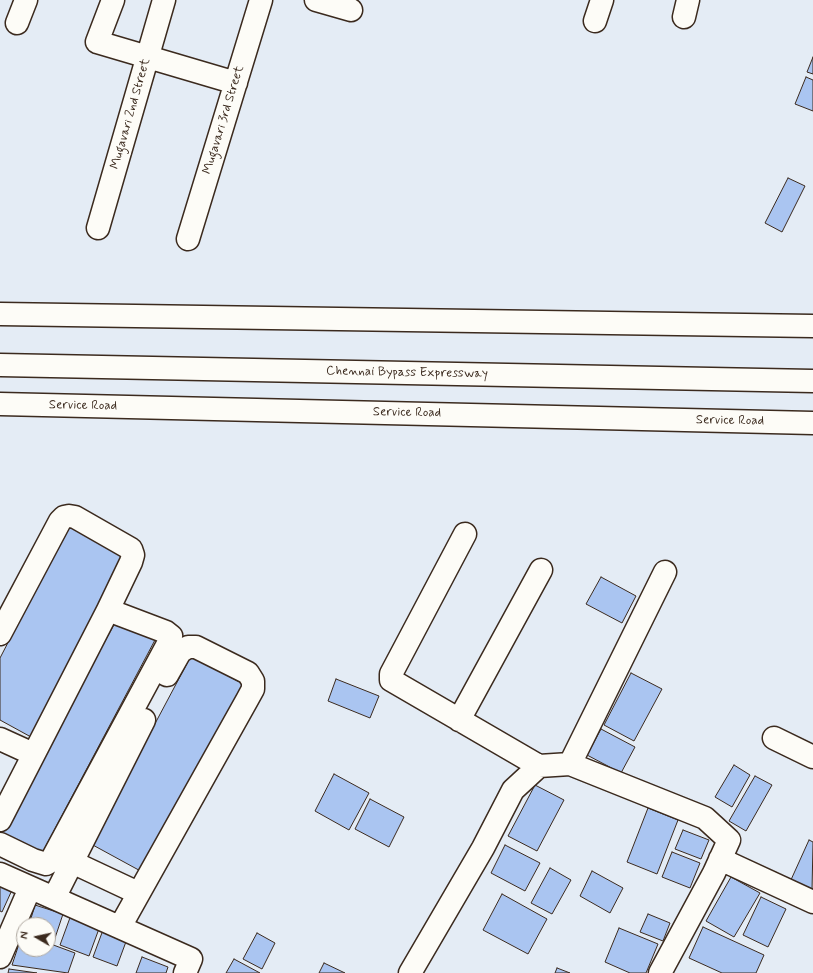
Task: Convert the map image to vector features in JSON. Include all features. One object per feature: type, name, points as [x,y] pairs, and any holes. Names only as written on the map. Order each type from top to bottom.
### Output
[{"type":"main road","points":[[17,23],[26,0]]},
{"type":"main road","points":[[113,0],[97,42],[147,58],[236,83]]},
{"type":"main road","name":"Mugavari 2nd Street","points":[[98,228],[164,0]]},
{"type":"main road","name":"Mugavari 3rd Street","points":[[188,239],[261,0]]},
{"type":"main road","points":[[317,0],[351,10]]},
{"type":"main road","points":[[595,21],[602,0]]},
{"type":"main road","points":[[0,314],[813,326]]},
{"type":"main road","name":"Chennai Bypass Expressway","points":[[0,365],[813,381]]},
{"type":"main road","name":"Service Road","points":[[0,404],[813,423]]},
{"type":"main road","points":[[0,634],[60,521],[64,517],[75,517],[131,549],[133,555],[131,562],[108,610],[0,820]]},
{"type":"main road","points":[[466,534],[391,677],[395,683],[540,766],[570,764],[705,818],[729,840],[660,973]]},
{"type":"main road","points":[[460,720],[541,570]]},
{"type":"main road","points":[[570,764],[665,572]]},
{"type":"main road","points":[[0,844],[33,860],[46,864],[51,862],[170,642],[171,636],[166,632],[108,610]]},
{"type":"main road","points":[[63,881],[180,652],[188,647],[196,647],[248,673],[254,682],[252,689],[129,910]]},
{"type":"main road","points":[[774,738],[813,757]]},
{"type":"main road","points":[[0,739],[33,754]]},
{"type":"main road","points":[[410,973],[483,848],[513,790],[540,766]]},
{"type":"main road","points":[[720,859],[813,902]]},
{"type":"main road","points":[[0,874],[30,888],[63,881],[129,910],[188,966]]},
{"type":"main road","points":[[63,881],[129,910]]},
{"type":"main road","points":[[0,957],[30,888]]},
{"type":"building","points":[[813,57],[813,74],[807,72]]},
{"type":"building","points":[[806,77],[813,80],[813,111],[795,104]]},
{"type":"building","points":[[788,178],[805,186],[782,232],[765,223]]},
{"type":"building","points":[[69,525],[128,557],[31,737],[0,720],[0,658]]},
{"type":"building","points":[[601,577],[636,596],[622,623],[586,604]]},
{"type":"building","points":[[116,621],[155,640],[40,857],[0,832]]},
{"type":"building","points":[[191,656],[247,686],[146,874],[91,844]]},
{"type":"building","points":[[631,673],[662,689],[634,741],[604,725]]},
{"type":"building","points":[[336,679],[379,696],[370,718],[328,701]]},
{"type":"building","points":[[601,729],[635,747],[621,773],[587,755]]},
{"type":"building","points":[[734,765],[750,775],[732,807],[715,797]]},
{"type":"building","points":[[334,774],[369,793],[349,830],[315,811]]},
{"type":"building","points":[[755,776],[772,785],[746,831],[729,821]]},
{"type":"building","points":[[535,785],[564,800],[537,851],[508,836]]},
{"type":"building","points":[[370,799],[404,817],[389,847],[355,829]]},
{"type":"building","points":[[648,808],[678,820],[657,874],[627,862]]},
{"type":"building","points":[[683,830],[709,840],[701,859],[675,849]]},
{"type":"building","points":[[809,840],[813,842],[812,891],[790,882]]},
{"type":"building","points":[[505,845],[540,863],[525,891],[491,873]]},
{"type":"building","points":[[672,852],[700,863],[690,888],[662,877]]},
{"type":"building","points":[[550,868],[571,880],[552,914],[531,903]]},
{"type":"building","points":[[592,871],[623,888],[610,913],[580,896]]},
{"type":"building","points":[[731,877],[760,893],[734,937],[706,921]]},
{"type":"building","points":[[0,885],[12,890],[2,912],[0,911]]},
{"type":"building","points":[[502,894],[547,919],[528,954],[483,930]]},
{"type":"building","points":[[761,897],[786,909],[768,947],[743,935]]},
{"type":"building","points":[[35,905],[63,914],[56,935],[56,917],[31,917]]},
{"type":"building","points":[[648,914],[670,923],[663,941],[640,932]]},
{"type":"building","points":[[71,915],[100,926],[89,956],[60,945]]},
{"type":"building","points":[[703,927],[764,955],[756,973],[722,973],[689,958]]},
{"type":"building","points":[[619,928],[658,944],[646,973],[630,973],[605,962]]},
{"type":"building","points":[[103,930],[127,939],[117,966],[93,957]]},
{"type":"building","points":[[257,933],[275,943],[262,969],[243,959]]},
{"type":"building","points":[[56,946],[75,953],[68,973],[12,965],[16,953],[16,957],[56,957]]},
{"type":"building","points":[[142,957],[168,967],[166,973],[136,973]]},
{"type":"building","points":[[234,959],[260,973],[226,973]]},
{"type":"building","points":[[324,963],[345,973],[319,973]]},
{"type":"building","points":[[557,968],[570,973],[555,973]]},
{"type":"building","points":[[9,969],[37,973],[8,973]]}]
